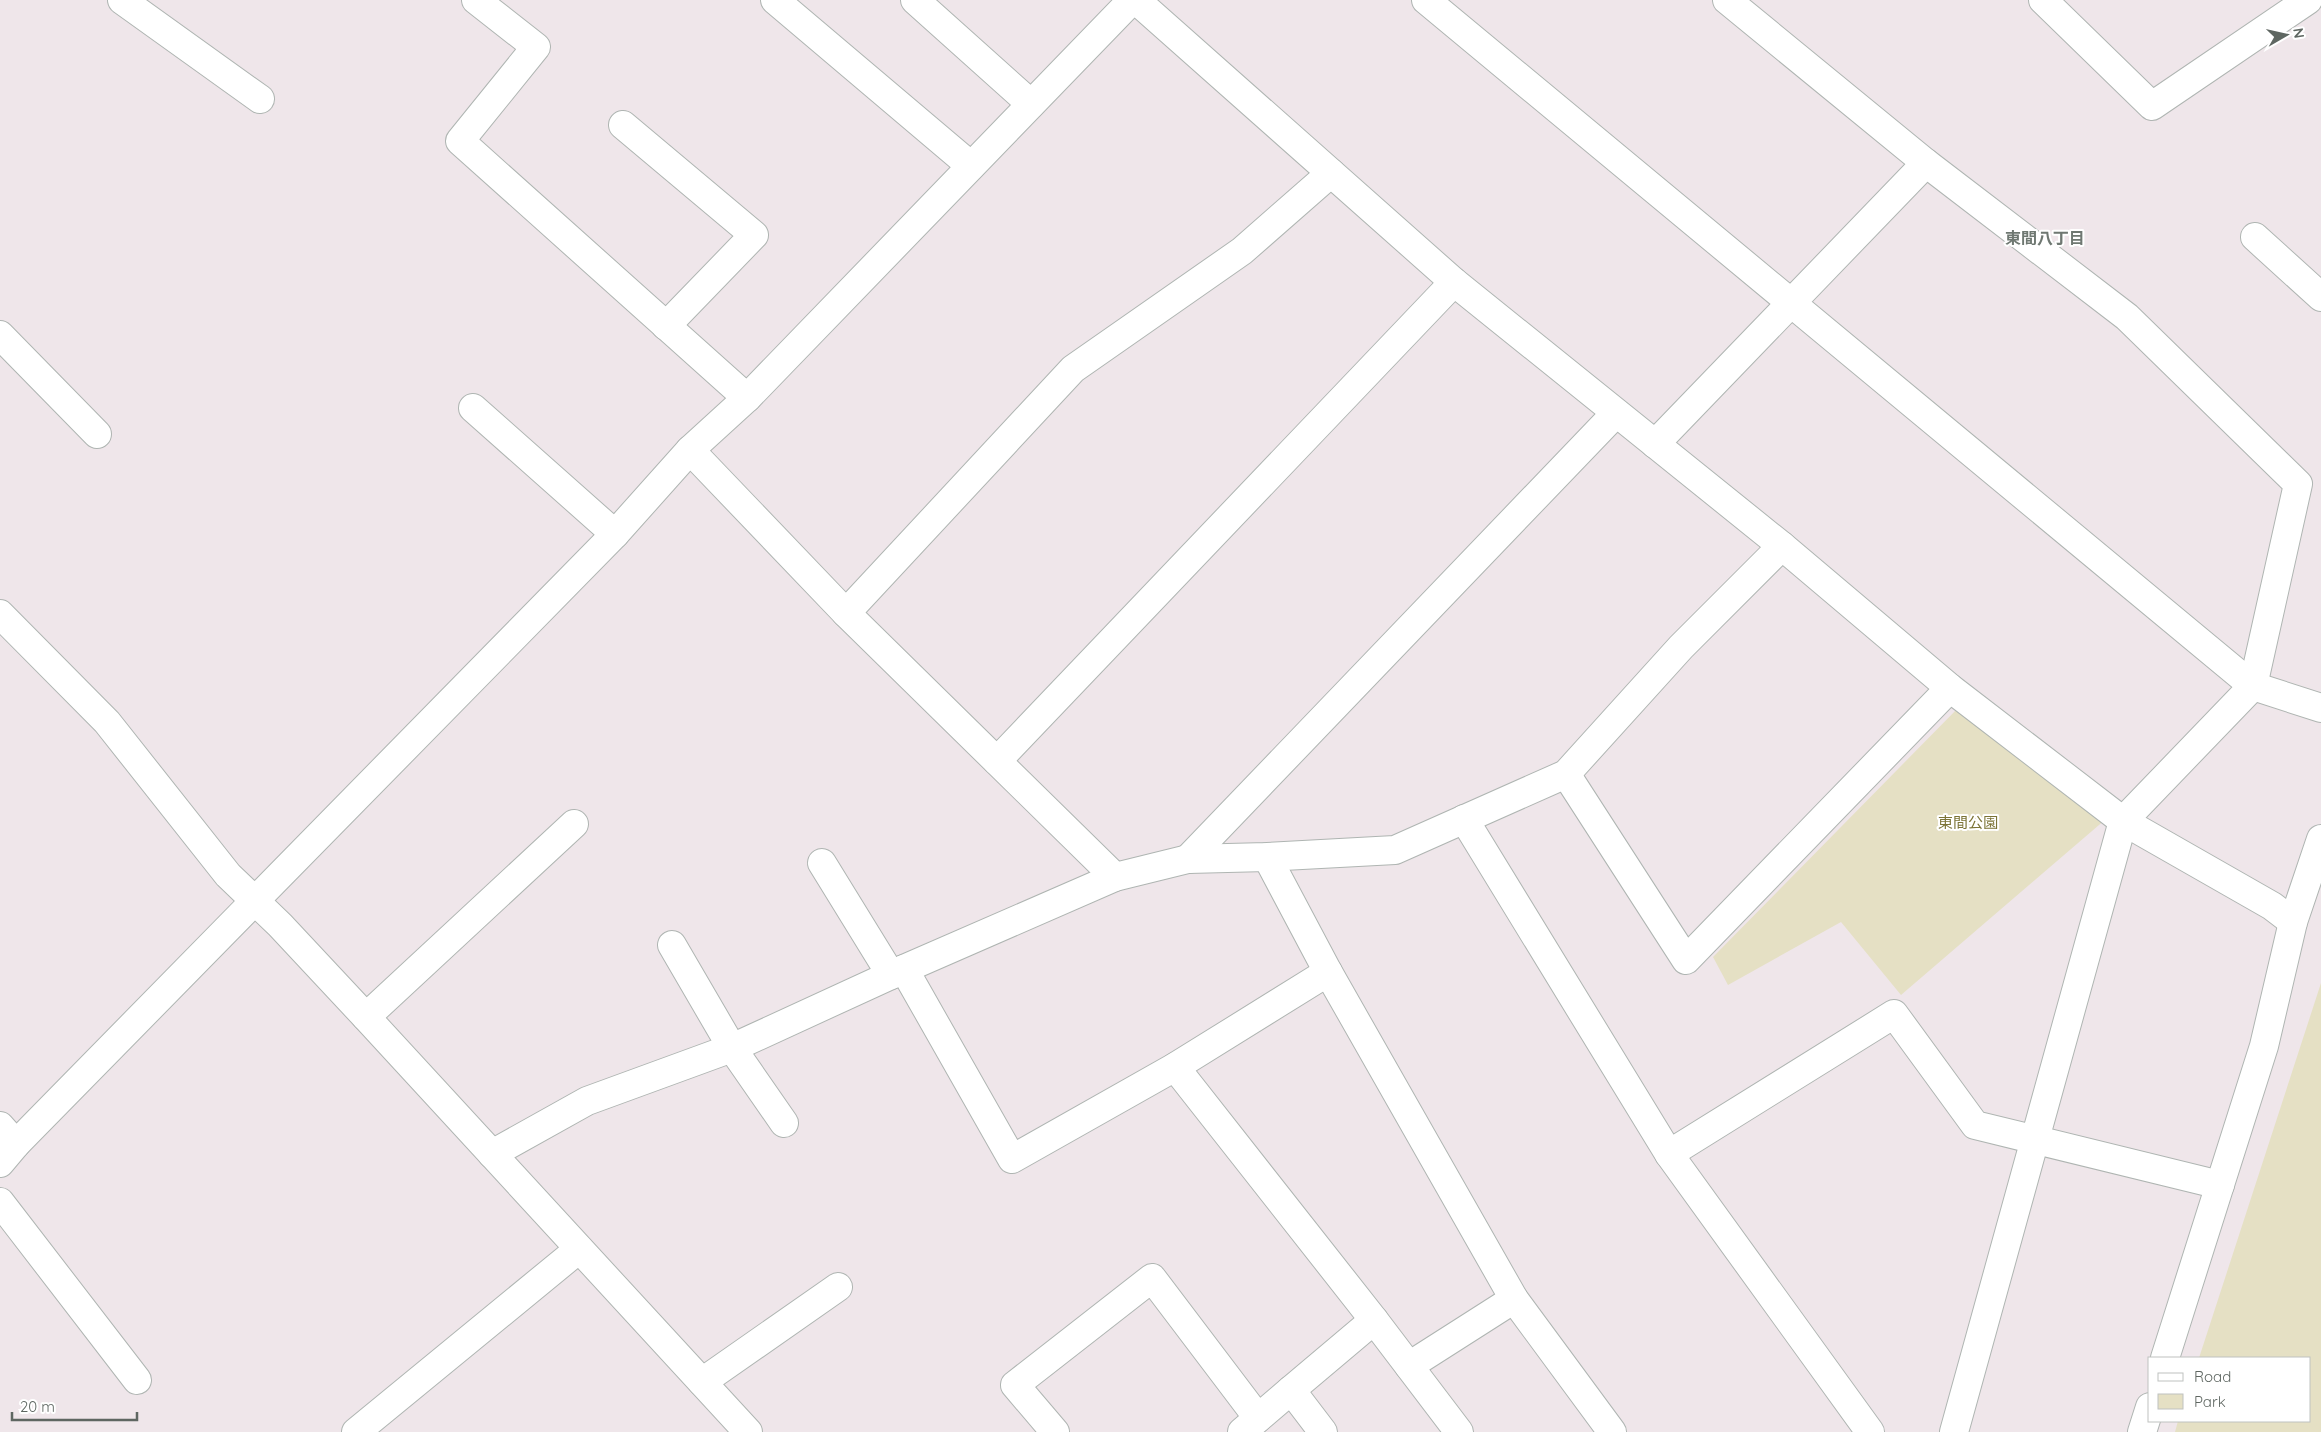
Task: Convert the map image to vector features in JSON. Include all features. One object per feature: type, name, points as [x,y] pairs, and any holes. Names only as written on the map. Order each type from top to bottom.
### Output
[{"type":"street","points":[[122,0],[260,99]]},
{"type":"street","points":[[476,0],[536,47],[460,141],[747,398]]},
{"type":"street","points":[[775,0],[972,166]]},
{"type":"street","points":[[915,0],[1031,104]]},
{"type":"street","points":[[1426,0],[2253,686],[2321,708]]},
{"type":"street","points":[[1727,0],[1926,162],[2127,317],[2298,484],[2253,686],[2123,821],[1954,1432]]},
{"type":"street","points":[[2043,0],[2152,106],[2308,0]]},
{"type":"street","points":[[5,1144],[255,901],[615,534],[690,450],[747,398],[972,166],[1123,3],[1331,173],[1454,282],[1782,546],[1950,688],[2123,821],[2272,906],[2293,922]]},
{"type":"street","points":[[623,125],[754,235],[666,326]]},
{"type":"street","points":[[1655,444],[1926,162]]},
{"type":"street","points":[[846,613],[1073,369],[1242,251],[1331,173]]},
{"type":"street","points":[[2255,237],[2321,297]]},
{"type":"street","points":[[997,761],[1454,282]]},
{"type":"street","points":[[0,335],[97,434]]},
{"type":"street","points":[[473,408],[615,534]]},
{"type":"street","points":[[1188,859],[1616,413]]},
{"type":"street","points":[[690,450],[846,613],[1115,877]]},
{"type":"street","points":[[492,1154],[588,1101],[732,1048],[897,972],[1115,877],[1188,859],[1395,850],[1566,774],[1681,647],[1782,546]]},
{"type":"street","points":[[0,614],[107,722],[228,874],[366,1016],[748,1432]]},
{"type":"street","points":[[1566,774],[1686,960],[1950,688]]},
{"type":"street","points":[[1464,819],[1668,1154],[1870,1432]]},
{"type":"street","points":[[366,1016],[574,824]]},
{"type":"street","points":[[2165,1357],[2264,1046],[2293,922],[2321,838]]},
{"type":"street","points":[[1267,857],[1328,972],[1514,1299],[1612,1432]]},
{"type":"street","points":[[822,863],[897,972],[1012,1159],[1175,1067],[1328,972]]},
{"type":"street","points":[[672,945],[732,1048],[784,1123]]},
{"type":"street","points":[[1668,1154],[1894,1014],[1975,1125],[2220,1185]]},
{"type":"street","points":[[1175,1067],[1374,1320],[1459,1432]]},
{"type":"street","points":[[0,1202],[137,1380]]},
{"type":"street","points":[[356,1432],[579,1249]]},
{"type":"street","points":[[1055,1432],[1016,1385],[1152,1278],[1250,1425],[1374,1320]]},
{"type":"street","points":[[702,1382],[838,1287]]},
{"type":"street","points":[[1409,1366],[1514,1299]]},
{"type":"street","points":[[1291,1390],[1323,1432]]},
{"type":"street","points":[[2142,1432],[2148,1413]]},
{"type":"green space","name":"東間公園","points":[[1960,706],[2106,819],[1901,995],[1841,922],[1728,985],[1713,957]]},
{"type":"green space","points":[[2321,983],[2321,1432],[2175,1432],[2178,1422],[2311,1422],[2311,1357],[2199,1357]]},
{"type":"district","name":"東間八丁目","points":[[2045,238]]}]
